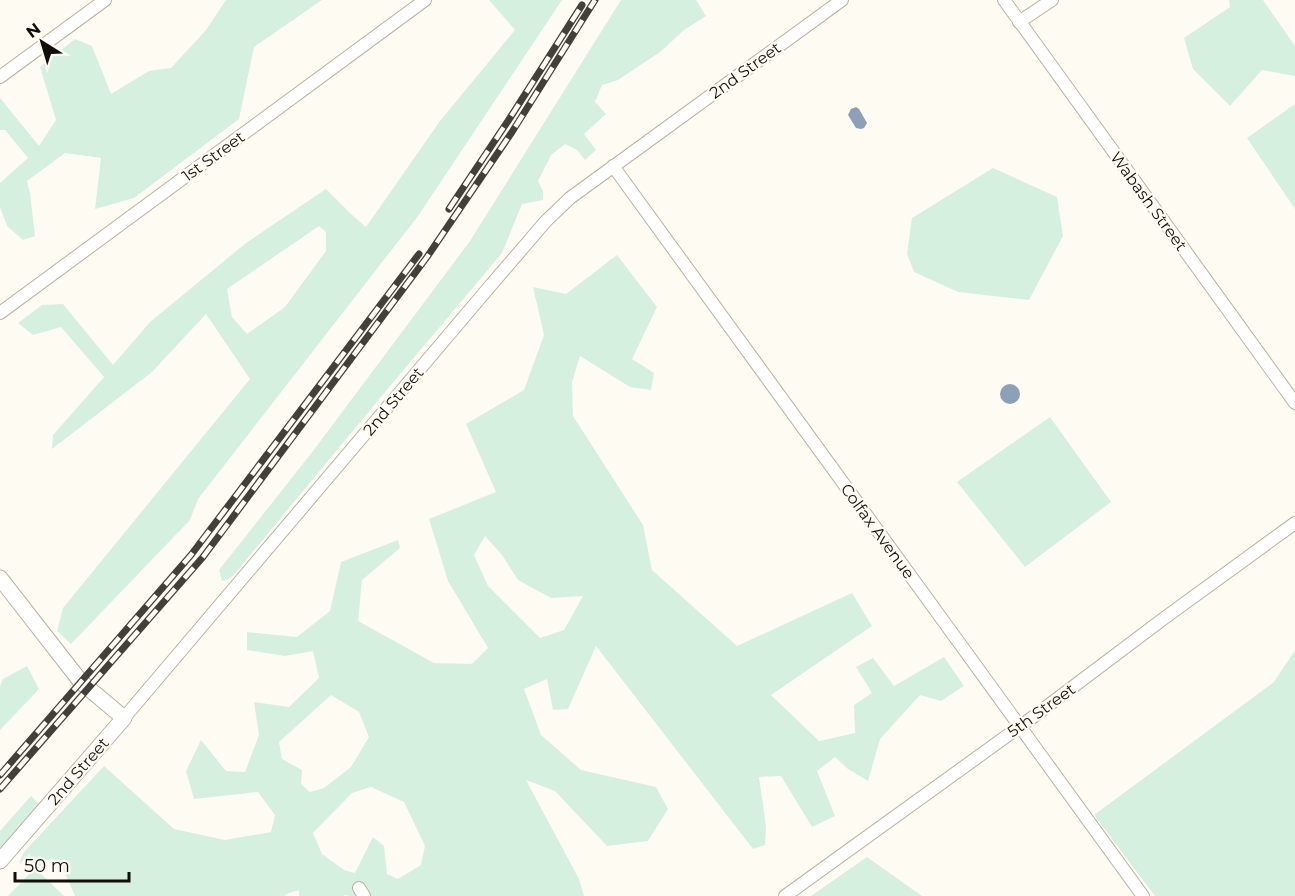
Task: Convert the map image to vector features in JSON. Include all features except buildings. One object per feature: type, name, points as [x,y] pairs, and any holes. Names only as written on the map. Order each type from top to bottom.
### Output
[{"type":"street","points":[[0,77],[105,0]]},
{"type":"street","name":"1st Street","points":[[0,313],[425,0]]},
{"type":"street","name":"2nd Street","points":[[0,861],[546,221],[570,198],[842,0]]},
{"type":"street","name":"Wabash Street","points":[[1004,0],[1295,403]]},
{"type":"street","points":[[1019,22],[1052,0]]},
{"type":"street","name":"Colfax Avenue","points":[[613,166],[1143,896]]},
{"type":"street","name":"5th Street","points":[[785,896],[1295,523]]},
{"type":"street","points":[[0,578],[81,682],[124,718]]},
{"type":"green space","points":[[226,0],[322,0],[254,47],[239,119],[134,198],[95,209],[101,158],[65,153],[27,181],[35,236],[23,240],[7,226],[0,207],[0,183],[28,158],[5,130],[0,130],[0,98],[39,146],[56,120],[40,67],[75,39],[92,46],[111,94],[149,71],[171,68],[206,30]]},
{"type":"green space","points":[[489,0],[562,0],[418,216],[198,499],[190,520],[71,644],[57,631],[63,608],[250,379],[206,314],[152,372],[52,449],[53,435],[104,377],[61,327],[33,335],[18,323],[42,305],[63,304],[113,365],[150,322],[246,243],[326,189],[366,227],[440,121],[515,30]],"holes":[[[319,226],[326,232],[326,251],[285,307],[247,334],[232,317],[227,289]]]},
{"type":"green space","points":[[621,0],[696,0],[706,16],[684,30],[660,52],[618,80],[602,85],[595,102],[606,114],[584,134],[596,150],[585,160],[577,150],[565,144],[551,155],[538,181],[543,191],[543,200],[522,204],[502,253],[232,577],[222,581],[219,570],[313,451],[470,241]]},
{"type":"green space","points":[[1229,0],[1263,0],[1295,46],[1295,76],[1262,70],[1230,106],[1193,69],[1184,38],[1230,7]]},
{"type":"green space","points":[[1295,104],[1295,209],[1247,138]]},
{"type":"green space","points":[[993,168],[1057,197],[1063,236],[1029,300],[958,292],[914,272],[907,254],[912,218]]},
{"type":"green space","points":[[617,255],[657,307],[632,359],[654,373],[651,390],[630,387],[580,356],[572,382],[573,416],[643,525],[652,570],[737,646],[852,593],[872,626],[771,695],[819,741],[855,733],[854,705],[872,693],[856,667],[873,658],[894,686],[944,657],[964,686],[941,701],[920,695],[880,739],[868,781],[848,769],[835,757],[817,771],[835,816],[812,827],[781,776],[759,777],[766,827],[765,845],[753,849],[596,646],[568,709],[553,710],[547,679],[524,689],[541,735],[581,770],[656,787],[668,809],[648,841],[607,846],[555,791],[526,780],[579,879],[584,896],[299,896],[299,890],[285,896],[75,896],[63,869],[51,858],[37,868],[19,863],[24,852],[104,766],[174,829],[225,840],[271,832],[275,815],[258,792],[194,799],[186,771],[201,740],[226,771],[245,772],[259,735],[254,702],[289,707],[319,678],[313,651],[285,656],[247,650],[247,632],[297,637],[330,611],[341,562],[398,540],[400,548],[362,580],[358,621],[434,663],[472,664],[488,648],[448,581],[429,519],[496,492],[466,424],[524,390],[544,335],[533,287],[566,294]],"holes":[[[485,536],[502,555],[518,580],[551,598],[583,596],[564,630],[540,638],[488,586],[474,555]],[[331,695],[359,712],[369,737],[351,767],[324,788],[310,792],[301,784],[302,770],[282,759],[279,742]],[[371,787],[404,802],[425,846],[421,865],[398,879],[387,874],[384,846],[373,837],[355,873],[344,870],[322,854],[313,833],[352,793]]]},
{"type":"green space","points":[[1050,417],[1111,502],[1025,567],[957,482]]},
{"type":"green space","points":[[1295,650],[1295,896],[1155,896],[1094,815],[1274,682]]},
{"type":"green space","points":[[27,666],[39,689],[0,730],[0,686],[3,679]]},
{"type":"green space","points":[[31,796],[39,804],[0,850],[0,831]]},
{"type":"green space","points":[[867,857],[922,896],[811,896]]},
{"type":"green space","points":[[35,868],[64,896],[8,896]]},
{"type":"water","points":[[856,107],[867,123],[861,129],[856,128],[848,115],[851,109]]},
{"type":"water","points":[[1010,384],[1017,387],[1020,394],[1017,401],[1010,404],[1003,401],[1000,394],[1003,387]]},
{"type":"railway","points":[[0,789],[203,557],[427,257],[512,132],[595,0]]},
{"type":"railway","points":[[449,209],[582,5]]},
{"type":"railway","points":[[0,775],[191,555],[419,254]]}]
